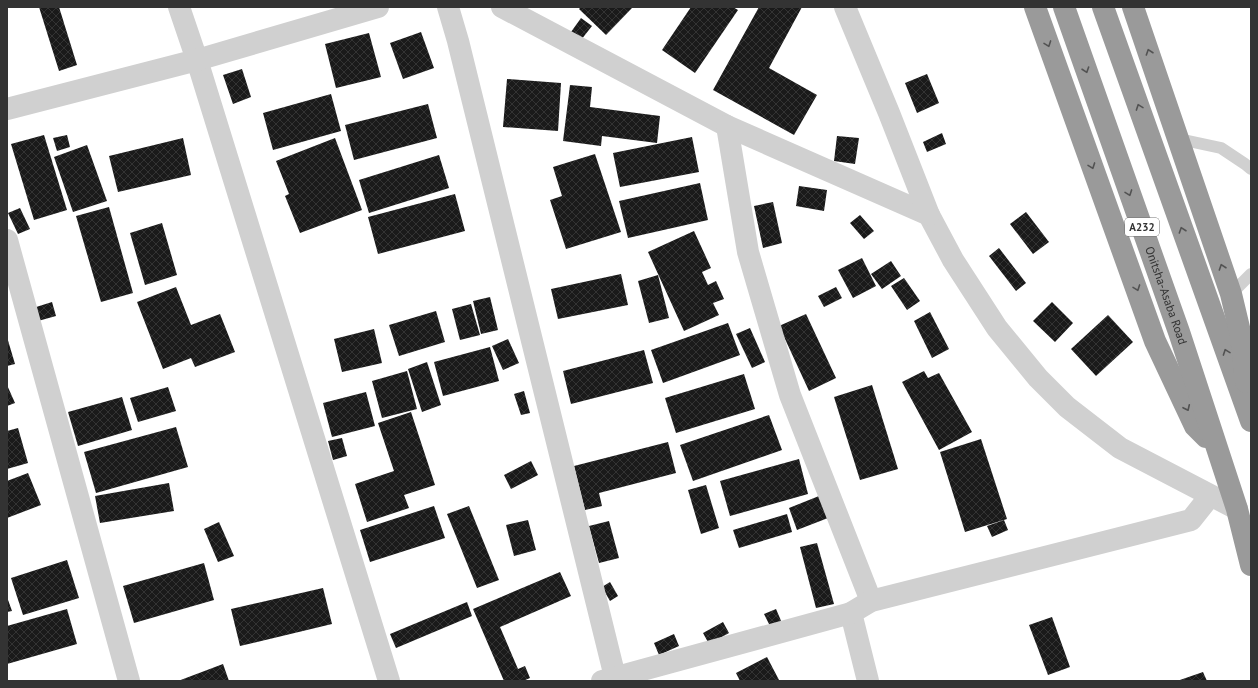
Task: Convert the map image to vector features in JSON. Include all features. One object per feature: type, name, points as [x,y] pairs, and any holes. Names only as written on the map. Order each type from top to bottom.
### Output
[{"type":"highway","points":[[1035,7],[1155,341],[1195,426],[1217,448]]},
{"type":"highway","name":"Onitsha-Asaba Road","points":[[1064,7],[1179,332],[1237,509],[1251,565]]},
{"type":"highway","points":[[1102,7],[1250,418]]},
{"type":"highway","points":[[1133,7],[1231,294],[1240,336],[1250,418]]},
{"type":"street","points":[[179,7],[197,60],[389,681]]},
{"type":"street","points":[[7,109],[197,60],[378,7]]},
{"type":"street","points":[[448,7],[458,41],[611,680],[851,613],[871,601],[1191,520],[1210,496]]},
{"type":"street","points":[[502,7],[727,126],[929,215]]},
{"type":"street","points":[[846,7],[929,215],[953,260],[997,328],[1038,378],[1067,407],[1120,448],[1237,509]]},
{"type":"street","points":[[727,126],[748,252],[790,394],[871,601]]},
{"type":"street","points":[[7,240],[129,681]]},
{"type":"street","points":[[851,613],[868,681]]},
{"type":"lane","points":[[1179,140],[1221,148],[1251,169]]},
{"type":"lane","points":[[1231,294],[1251,274]]},
{"type":"building","points":[[39,7],[59,7],[77,65],[59,71]]},
{"type":"building","points":[[581,7],[633,7],[606,35],[579,9]]},
{"type":"building","points":[[691,7],[733,7],[738,10],[695,73],[662,50]]},
{"type":"building","points":[[759,7],[802,7],[769,68],[817,95],[794,135],[713,90]]},
{"type":"building","points":[[581,18],[592,26],[581,40],[571,32]]},
{"type":"building","points":[[421,32],[434,68],[403,79],[390,43]]},
{"type":"building","points":[[369,33],[381,77],[336,88],[325,44]]},
{"type":"building","points":[[242,69],[251,97],[233,104],[223,75]]},
{"type":"building","points":[[927,74],[939,103],[917,113],[905,83]]},
{"type":"building","points":[[507,79],[561,83],[558,131],[503,127]]},
{"type":"building","points":[[570,85],[592,87],[590,107],[660,116],[657,143],[602,136],[601,146],[563,141]]},
{"type":"building","points":[[331,94],[341,131],[273,150],[263,113]]},
{"type":"building","points":[[428,104],[437,138],[354,160],[345,125]]},
{"type":"building","points":[[942,133],[946,144],[927,152],[923,142]]},
{"type":"building","points":[[44,135],[67,210],[34,220],[11,144]]},
{"type":"building","points":[[67,135],[70,147],[57,151],[53,138]]},
{"type":"building","points":[[837,136],[859,138],[855,164],[834,161]]},
{"type":"building","points":[[692,137],[699,172],[620,187],[613,153]]},
{"type":"building","points":[[183,138],[191,175],[118,192],[109,156]]},
{"type":"building","points":[[335,138],[362,210],[300,233],[285,196],[289,194],[276,161]]},
{"type":"building","points":[[87,145],[107,201],[73,212],[54,157]]},
{"type":"building","points":[[595,154],[621,232],[566,249],[550,200],[562,196],[553,167]]},
{"type":"building","points":[[439,155],[449,188],[369,213],[359,180]]},
{"type":"building","points":[[700,183],[708,220],[628,238],[619,201]]},
{"type":"building","points":[[799,186],[827,190],[824,211],[796,206]]},
{"type":"building","points":[[455,194],[465,231],[378,254],[368,217]]},
{"type":"building","points":[[773,202],[782,243],[763,248],[754,206]]},
{"type":"building","points":[[109,207],[133,293],[101,302],[76,216]]},
{"type":"building","points":[[20,208],[30,229],[18,234],[8,213]]},
{"type":"building","points":[[1026,212],[1049,242],[1033,254],[1010,224]]},
{"type":"building","points":[[860,215],[874,231],[864,239],[850,223]]},
{"type":"building","points":[[162,223],[177,275],[145,285],[130,233]]},
{"type":"building","points":[[694,231],[711,268],[702,272],[708,285],[716,281],[724,299],[713,303],[719,315],[684,331],[648,252]]},
{"type":"building","points":[[999,248],[1026,283],[1016,291],[989,256]]},
{"type":"building","points":[[862,258],[876,286],[853,298],[838,270]]},
{"type":"building","points":[[891,261],[901,276],[882,289],[871,274]]},
{"type":"building","points":[[621,274],[628,305],[558,319],[551,289]]},
{"type":"building","points":[[658,275],[669,318],[649,323],[638,281]]},
{"type":"building","points":[[904,278],[920,301],[907,310],[891,286]]},
{"type":"building","points":[[176,287],[191,325],[220,314],[235,352],[195,367],[191,358],[163,369],[137,302]]},
{"type":"building","points":[[836,287],[842,298],[824,307],[818,296]]},
{"type":"building","points":[[490,297],[498,330],[481,334],[473,301]]},
{"type":"building","points":[[52,302],[56,316],[38,321],[33,308]]},
{"type":"building","points":[[1052,302],[1073,323],[1055,342],[1033,321]]},
{"type":"building","points":[[471,304],[480,335],[460,340],[452,309]]},
{"type":"building","points":[[436,311],[445,342],[399,356],[389,325]]},
{"type":"building","points":[[930,312],[949,349],[932,358],[914,321]]},
{"type":"building","points":[[806,314],[836,378],[809,391],[779,326]]},
{"type":"building","points":[[1108,315],[1133,342],[1096,376],[1071,349]]},
{"type":"building","points":[[728,323],[740,355],[663,383],[651,350]]},
{"type":"building","points":[[750,328],[765,362],[752,368],[736,334]]},
{"type":"building","points":[[374,329],[382,363],[342,372],[334,339]]},
{"type":"building","points":[[7,337],[15,364],[7,366]]},
{"type":"building","points":[[508,339],[519,363],[503,370],[492,346]]},
{"type":"building","points":[[490,347],[499,381],[443,396],[434,362]]},
{"type":"building","points":[[644,350],[653,383],[571,404],[563,371]]},
{"type":"building","points":[[427,362],[441,405],[422,412],[408,369]]},
{"type":"building","points":[[407,371],[417,409],[382,418],[372,381]]},
{"type":"building","points":[[924,371],[928,378],[939,373],[972,432],[939,450],[902,382]]},
{"type":"building","points":[[744,374],[755,409],[676,433],[665,398]]},
{"type":"building","points":[[7,385],[15,403],[7,406]]},
{"type":"building","points":[[872,385],[898,469],[860,480],[834,397]]},
{"type":"building","points":[[168,387],[176,411],[138,422],[130,398]]},
{"type":"building","points":[[524,391],[530,413],[521,415],[514,394]]},
{"type":"building","points":[[366,392],[375,426],[332,437],[323,403]]},
{"type":"building","points":[[122,397],[132,430],[78,446],[68,412]]},
{"type":"building","points":[[411,412],[435,485],[404,495],[409,508],[367,522],[355,484],[394,471],[378,423]]},
{"type":"building","points":[[769,415],[782,450],[693,481],[680,445]]},
{"type":"building","points":[[176,427],[188,467],[96,493],[84,452]]},
{"type":"building","points":[[18,428],[28,463],[7,469],[7,431]]},
{"type":"building","points":[[342,438],[347,456],[333,460],[328,441]]},
{"type":"building","points":[[981,439],[1007,519],[965,532],[940,452]]},
{"type":"building","points":[[668,442],[676,473],[599,493],[602,506],[585,510],[574,466]]},
{"type":"building","points":[[799,459],[808,494],[730,516],[720,481]]},
{"type":"building","points":[[531,461],[538,475],[511,489],[504,475]]},
{"type":"building","points":[[28,473],[41,505],[7,518],[7,481]]},
{"type":"building","points":[[169,483],[174,511],[100,523],[95,496]]},
{"type":"building","points":[[706,485],[719,528],[701,534],[688,490]]},
{"type":"building","points":[[819,496],[828,518],[797,530],[789,508]]},
{"type":"building","points":[[434,506],[445,538],[370,562],[360,530]]},
{"type":"building","points":[[469,506],[499,580],[477,588],[447,514]]},
{"type":"building","points":[[787,514],[792,532],[739,548],[733,530]]},
{"type":"building","points":[[528,520],[536,550],[514,556],[506,525]]},
{"type":"building","points":[[1004,520],[1008,530],[992,537],[987,526]]},
{"type":"building","points":[[609,521],[619,558],[599,563],[589,526]]},
{"type":"building","points":[[219,522],[234,556],[218,562],[204,529]]},
{"type":"building","points":[[817,543],[834,604],[816,608],[800,547]]},
{"type":"building","points":[[67,560],[79,598],[23,615],[11,578]]},
{"type":"building","points":[[204,563],[214,600],[134,623],[123,586]]},
{"type":"building","points":[[560,572],[571,596],[500,627],[518,669],[525,666],[530,678],[523,681],[504,681],[473,609]]},
{"type":"building","points":[[610,582],[618,596],[610,601],[602,587]]},
{"type":"building","points":[[323,588],[332,624],[240,646],[231,609]]},
{"type":"building","points":[[7,597],[12,611],[7,612]]},
{"type":"building","points":[[467,602],[472,616],[396,648],[390,634]]},
{"type":"building","points":[[67,609],[77,644],[7,664],[7,626]]},
{"type":"building","points":[[776,609],[782,623],[771,628],[764,614]]},
{"type":"building","points":[[1052,617],[1070,667],[1048,675],[1029,625]]},
{"type":"building","points":[[723,622],[729,633],[709,644],[703,633]]},
{"type":"building","points":[[674,634],[679,646],[659,655],[654,643]]},
{"type":"building","points":[[767,657],[779,680],[740,681],[736,673]]},
{"type":"building","points":[[223,664],[229,681],[178,681]]},
{"type":"building","points":[[1203,672],[1207,681],[1177,681]]}]
